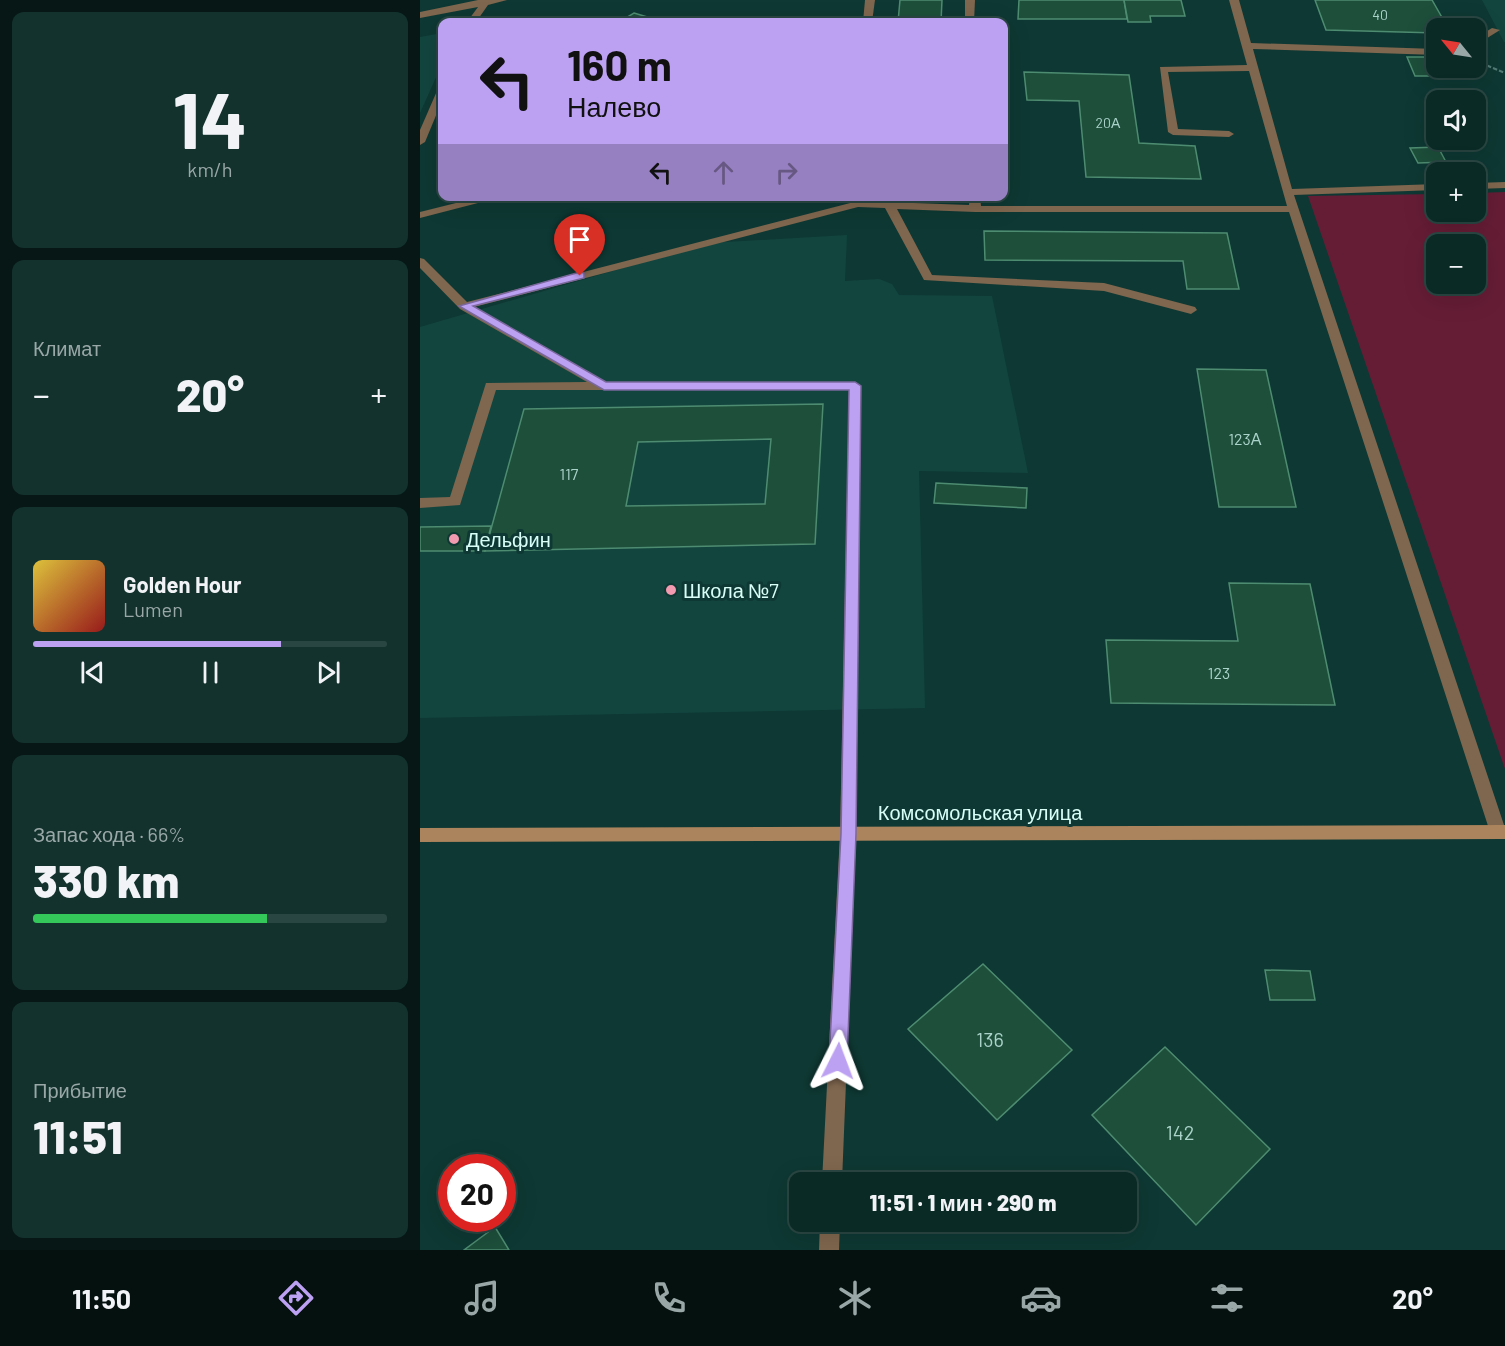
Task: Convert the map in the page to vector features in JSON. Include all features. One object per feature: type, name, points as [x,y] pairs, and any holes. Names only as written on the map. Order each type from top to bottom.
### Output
[{"type":"main road","name":"Комсомольская улица","points":[[420,835],[1501,832]]},
{"type":"lane","points":[[420,15],[502,0]]},
{"type":"lane","points":[[868,18],[870,0]]},
{"type":"lane","points":[[970,0],[970,18]]},
{"type":"lane","points":[[1234,0],[1288,192],[1501,832]]},
{"type":"lane","points":[[474,18],[484,2]]},
{"type":"lane","points":[[1486,36],[1495,30]]},
{"type":"lane","points":[[1247,46],[1426,52]]},
{"type":"lane","points":[[1229,134],[1173,132],[1163,69],[1253,68]]},
{"type":"lane","points":[[420,142],[438,100]]},
{"type":"lane","points":[[1486,185],[1505,184]]},
{"type":"lane","points":[[1288,192],[1426,187]]},
{"type":"lane","points":[[420,215],[479,201]]},
{"type":"lane","points":[[975,201],[975,209]]},
{"type":"lane","points":[[464,306],[858,204],[975,209],[1294,209]]},
{"type":"lane","points":[[889,205],[928,278],[1104,287],[1191,310]]},
{"type":"lane","points":[[420,261],[464,306],[604,386]]},
{"type":"lane","points":[[420,503],[455,502],[491,386],[855,386],[848,834],[832,1172]]},
{"type":"lane","points":[[829,1250],[830,1232]]},
{"type":"path","points":[[1486,64],[1505,73]]},
{"type":"shaded area","points":[[1482,0],[1505,0],[1505,42],[1504,42]]},
{"type":"shaded area","points":[[438,34],[438,73],[420,113],[420,37]]},
{"type":"shaded area","points":[[1505,192],[1505,769],[1308,196],[1426,194],[1426,222],[1486,222],[1486,193]]},
{"type":"shaded area","name":"Школа №7","points":[[847,235],[845,281],[879,279],[892,284],[899,295],[992,296],[1028,473],[919,471],[925,708],[420,718],[420,327],[709,243]]},
{"type":"building","points":[[900,0],[942,0],[941,18],[898,18]]},
{"type":"building","points":[[1019,0],[1124,0],[1127,19],[1018,19]]},
{"type":"building","points":[[1124,0],[1181,0],[1185,16],[1150,16],[1151,22],[1128,22]]},
{"type":"building","points":[[1315,0],[1432,0],[1442,18],[1426,18],[1426,33],[1326,30]]},
{"type":"building","points":[[634,13],[651,18],[626,18]]},
{"type":"building","points":[[1407,57],[1426,57],[1426,76],[1415,76]]},
{"type":"building","points":[[1024,72],[1129,75],[1139,143],[1195,146],[1201,179],[1086,177],[1079,101],[1027,100]]},
{"type":"building","points":[[1410,148],[1440,150],[1446,162],[1418,163]]},
{"type":"building","points":[[984,231],[1227,233],[1239,289],[1187,289],[1183,261],[985,260]]},
{"type":"building","points":[[1197,369],[1266,370],[1296,507],[1219,507]]},
{"type":"building","points":[[823,404],[815,544],[485,551],[524,409]],"holes":[[[771,439],[765,504],[626,506],[638,442]]]},
{"type":"building","points":[[936,483],[1027,488],[1026,508],[934,503]]},
{"type":"building","name":"Дельфин","points":[[491,526],[485,551],[420,551],[420,527]]},
{"type":"building","points":[[1229,583],[1310,584],[1335,705],[1111,703],[1106,640],[1238,641]]},
{"type":"building","points":[[983,964],[1072,1050],[997,1120],[908,1029]]},
{"type":"building","points":[[1265,970],[1310,971],[1315,1000],[1270,1000]]},
{"type":"building","points":[[1165,1047],[1270,1149],[1196,1225],[1092,1115]]},
{"type":"building","points":[[488,1232],[498,1232],[509,1250],[464,1250]]},
{"type":"place","name":"Дельфин","points":[[454,539]]},
{"type":"place","name":"Школа №7","points":[[671,590]]},
{"type":"route","points":[[580,276],[464,306],[604,386],[855,386],[848,834],[838,1061]]}]
